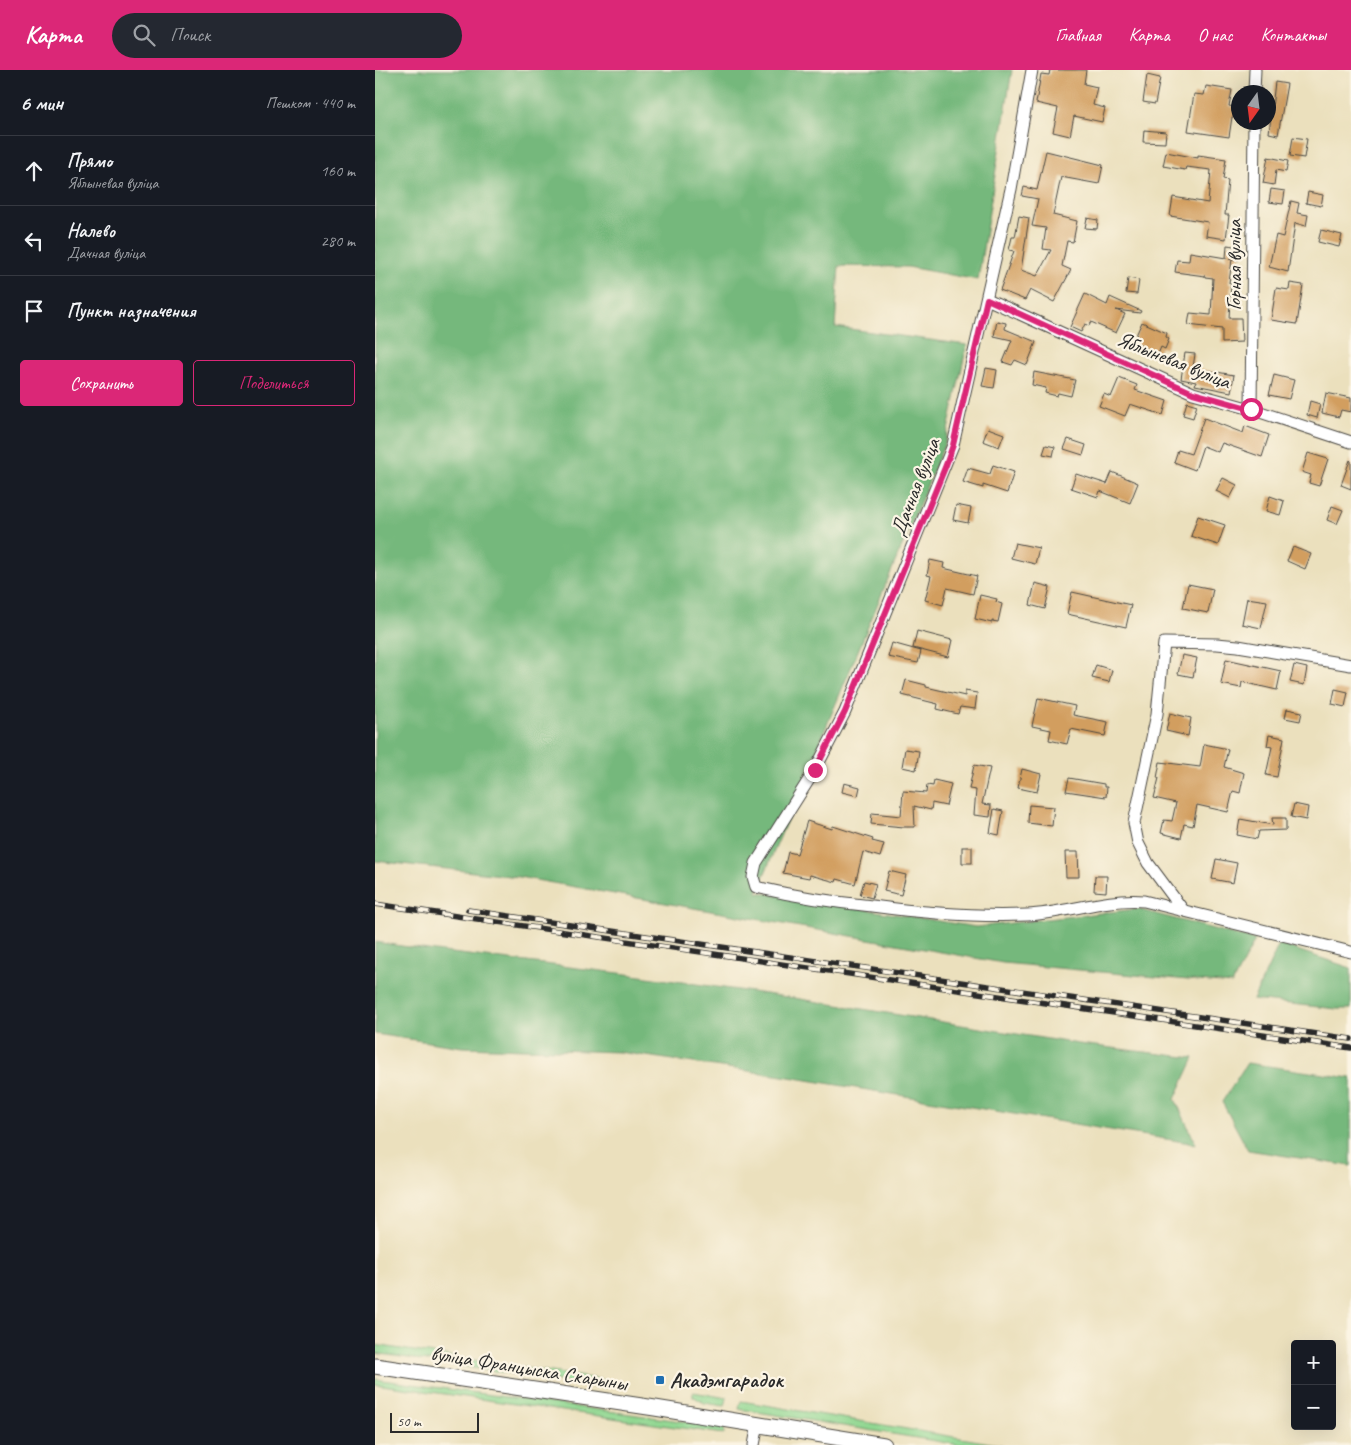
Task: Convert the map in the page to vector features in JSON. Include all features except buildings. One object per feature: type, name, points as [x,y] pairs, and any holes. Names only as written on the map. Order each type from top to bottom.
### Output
[{"type":"main road","name":"вуліца Францыска Скарыны","points":[[375,1366],[884,1445]]},
{"type":"street","name":"Дачная вуліца","points":[[1032,70],[1011,189],[953,445],[845,712],[815,770],[756,863],[753,877],[756,888],[787,895],[858,905],[965,916],[1033,915],[1126,900],[1144,901],[1183,910]]},
{"type":"street","points":[[1254,85],[1255,70]]},
{"type":"street","name":"Горная вуліца","points":[[1251,409],[1254,130]]},
{"type":"street","name":"Яблыневая вуліца","points":[[987,299],[1193,393],[1251,409],[1351,442]]},
{"type":"street","points":[[1351,665],[1239,646],[1164,643],[1157,714],[1134,823],[1138,843],[1148,863],[1183,910],[1351,952]]},
{"type":"street","points":[[754,1445],[758,1424]]},
{"type":"green space","points":[[375,70],[1012,70],[978,280],[908,267],[839,266],[835,327],[967,345],[945,443],[757,892],[976,927],[1137,909],[1255,940],[1232,984],[1003,963],[519,877],[375,861]]},
{"type":"green space","points":[[375,942],[619,973],[794,998],[1079,1044],[1194,1058],[1175,1099],[1196,1144],[789,1077],[619,1052],[462,1047],[375,1034]]},
{"type":"green space","points":[[1279,944],[1351,968],[1351,1009],[1253,1000]]},
{"type":"green space","points":[[1247,1063],[1351,1078],[1351,1166],[1248,1150],[1222,1102]]},
{"type":"green space","points":[[375,1345],[617,1382],[605,1388],[375,1353]]},
{"type":"green space","points":[[375,1379],[724,1427],[724,1434],[375,1384]]},
{"type":"green space","points":[[693,1392],[727,1398],[725,1406],[704,1403],[693,1396]]},
{"type":"green space","points":[[741,1401],[1002,1445],[960,1445],[739,1409]]},
{"type":"railway","points":[[375,904],[1351,1048]]},
{"type":"railway","points":[[468,910],[1351,1039]]},
{"type":"place","name":"Акадэмгарадок","points":[[660,1380]]},
{"type":"route","points":[[815,770],[845,712],[946,465],[953,445],[987,299],[1193,393],[1251,409]]}]
